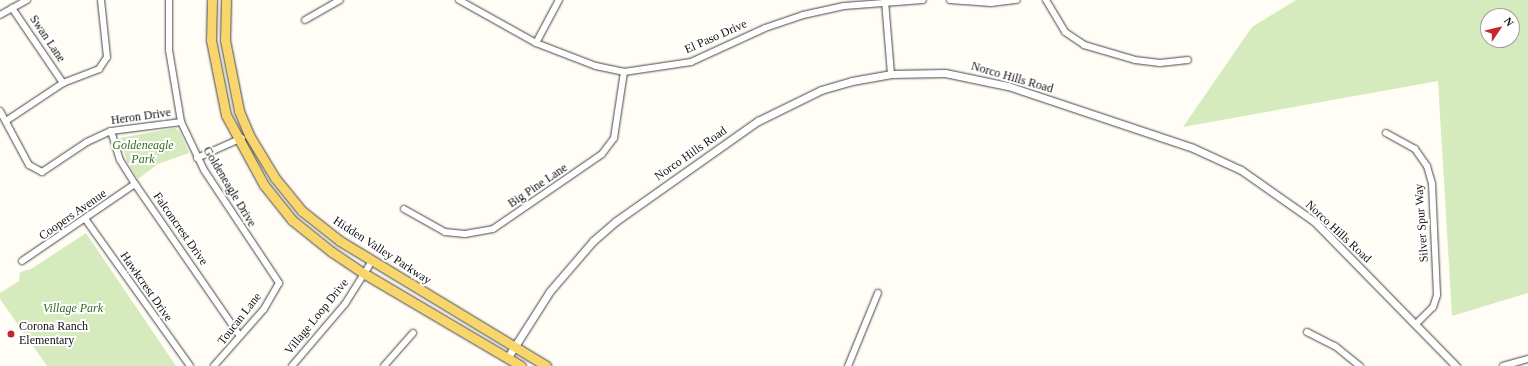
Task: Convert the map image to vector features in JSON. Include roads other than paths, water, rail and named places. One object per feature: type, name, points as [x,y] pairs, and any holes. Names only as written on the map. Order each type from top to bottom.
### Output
[{"type":"main road","name":"Hidden Valley Parkway","points":[[212,0],[211,40],[218,83],[226,115],[237,140],[264,185],[292,220],[365,274],[522,366]]},
{"type":"main road","name":"Hidden Valley Parkway","points":[[226,0],[225,40],[231,80],[249,135],[275,178],[302,211],[340,241],[372,262],[515,346],[546,366]]},
{"type":"street","points":[[0,15],[27,0]]},
{"type":"street","points":[[0,111],[6,121],[64,83],[99,69],[107,57],[101,0]]},
{"type":"street","name":"Goldeneagle Drive","points":[[169,0],[169,50],[182,122],[198,158],[240,228],[279,283]]},
{"type":"street","points":[[305,20],[340,0]]},
{"type":"street","name":"El Paso Drive","points":[[459,0],[536,43],[596,66],[624,72],[691,62],[764,28],[803,15],[885,1],[923,0]]},
{"type":"street","points":[[536,43],[559,0]]},
{"type":"street","points":[[950,0],[1016,0]]},
{"type":"street","points":[[1046,0],[1065,32],[1084,45],[1135,60],[1160,63],[1188,60]]},
{"type":"street","points":[[885,1],[891,74]]},
{"type":"street","name":"Swan Lane","points":[[12,8],[64,83]]},
{"type":"street","name":"Big Pine Lane","points":[[404,209],[445,232],[465,234],[493,229],[602,154],[614,138],[624,72]]},
{"type":"street","name":"Norco Hills Road","points":[[508,357],[567,269],[616,221],[758,121],[786,105],[821,90],[891,74],[945,73],[979,78],[1220,160],[1262,183],[1315,222],[1456,366]]},
{"type":"street","name":"Heron Drive","points":[[6,121],[29,164],[42,172],[88,142],[111,131],[182,122]]},
{"type":"street","name":"Falconcrest Drive","points":[[111,131],[120,160],[135,184],[239,335]]},
{"type":"street","name":"Silver Spur Way","points":[[1386,133],[1415,149],[1427,166],[1432,184],[1437,295],[1433,308],[1415,324]]},
{"type":"street","points":[[198,158],[249,135]]},
{"type":"street","name":"Coopers Avenue","points":[[22,261],[86,220],[135,184]]},
{"type":"street","name":"Hawkcrest Drive","points":[[86,220],[190,366]]},
{"type":"street","name":"Village Loop Drive","points":[[292,366],[345,304],[372,262]]},
{"type":"street","name":"Toucan Lane","points":[[214,366],[229,352],[239,335],[264,309],[279,283]]},
{"type":"street","points":[[848,366],[878,293]]},
{"type":"street","points":[[1307,332],[1335,346],[1360,366]]},
{"type":"street","points":[[384,366],[412,333]]},
{"type":"street","points":[[1503,366],[1528,359]]},
{"type":"place","name":"Corona Ranch Elementary","points":[[11,334]]},
{"type":"park label","name":"Goldeneagle Park","points":[[143,153]]},
{"type":"park label","name":"Village Park","points":[[73,309]]}]
